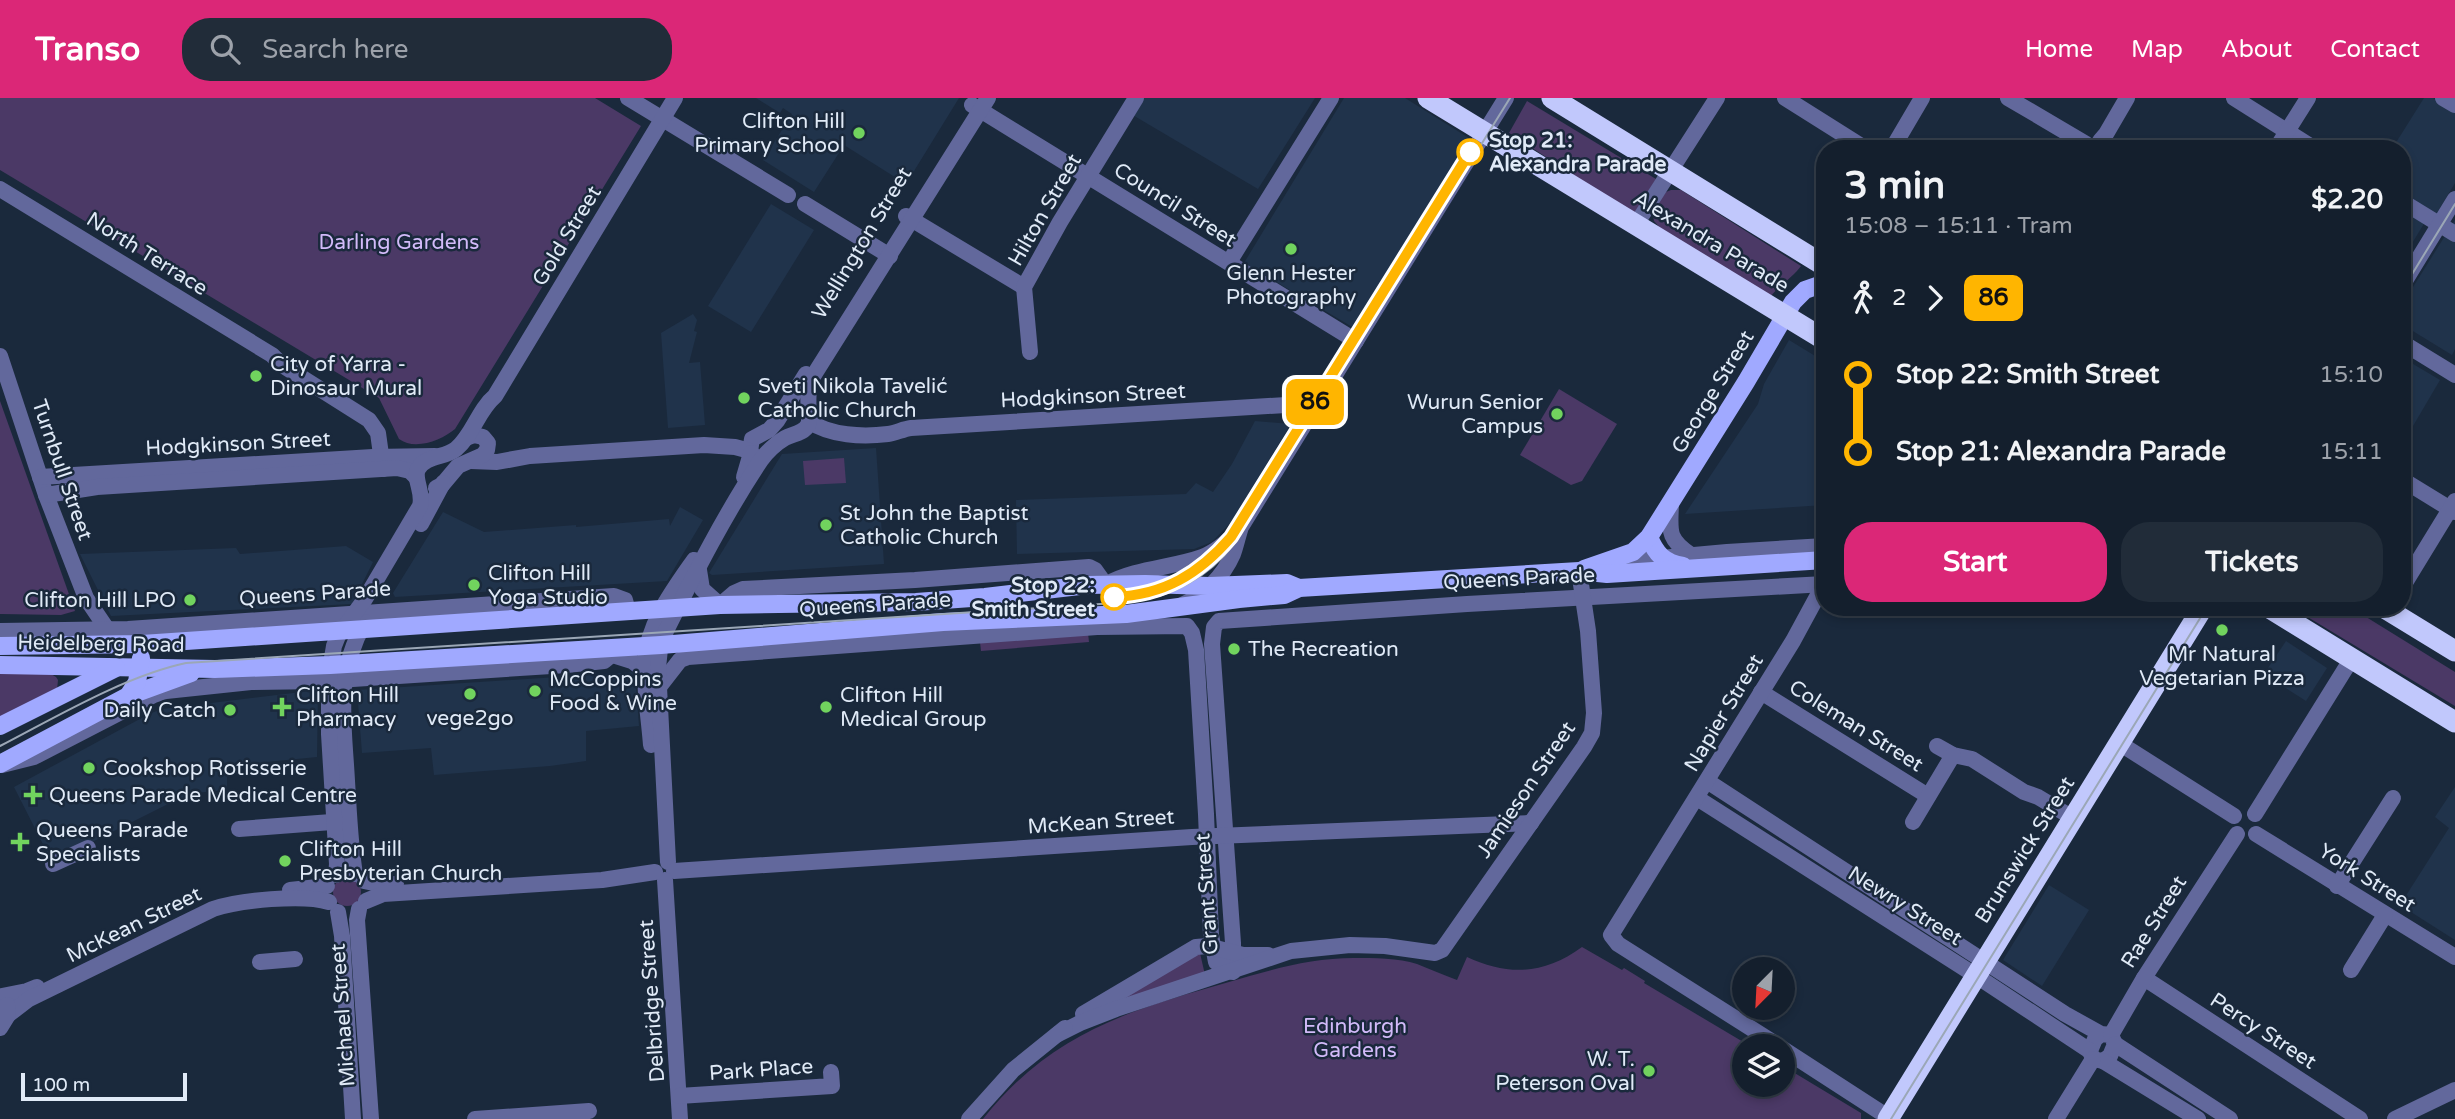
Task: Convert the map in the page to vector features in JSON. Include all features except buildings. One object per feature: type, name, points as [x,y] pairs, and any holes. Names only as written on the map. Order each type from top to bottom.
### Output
[{"type":"highway","name":"Alexandra Parade","points":[[1428,98],[1816,335]]},
{"type":"highway","name":"Alexandra Parade","points":[[1552,98],[1816,260]]},
{"type":"highway","name":"Brunswick Street","points":[[1889,1118],[2197,616]]},
{"type":"highway","points":[[2284,616],[2455,722]]},
{"type":"highway","points":[[2400,616],[2455,651]]},
{"type":"main road","name":"George Street","points":[[1649,537],[1797,295],[1816,286]]},
{"type":"main road","name":"Queens Parade","points":[[1600,569],[1633,551],[1649,537]]},
{"type":"main road","points":[[1649,537],[1661,558],[1676,565],[1694,561]]},
{"type":"main road","name":"Queens Parade","points":[[0,764],[78,728],[125,697],[202,669],[268,675],[338,672],[956,622],[1126,614],[1284,595],[1299,588],[1579,571],[1694,561],[1816,560]]},
{"type":"main road","name":"Queens Parade","points":[[186,640],[268,627],[342,630],[362,619],[628,611],[720,605],[916,601],[1106,584],[1210,586],[1287,583],[1299,588]]},
{"type":"main road","name":"Heidelberg Road","points":[[0,646],[142,644],[161,634],[186,640]]},
{"type":"main road","points":[[0,726],[117,667],[142,644]]},
{"type":"main road","points":[[125,697],[136,685],[142,644]]},
{"type":"main road","name":"Heidelberg Road","points":[[0,665],[202,669]]},
{"type":"main road","points":[[55,665],[64,679],[59,696]]},
{"type":"street","points":[[628,98],[788,195]]},
{"type":"street","name":"Gold Street","points":[[466,438],[487,403],[495,396],[676,98]]},
{"type":"street","name":"Hilton Street","points":[[1030,352],[1024,287],[1136,98]]},
{"type":"street","points":[[1229,262],[1331,98]]},
{"type":"street","points":[[1106,584],[1128,574],[1204,557],[1223,545],[1241,527],[1506,98]]},
{"type":"street","points":[[1635,226],[1717,98]]},
{"type":"street","points":[[1785,98],[1852,140]]},
{"type":"street","points":[[1897,140],[1922,98]]},
{"type":"street","points":[[2008,98],[2084,140]]},
{"type":"street","points":[[2100,140],[2127,98]]},
{"type":"street","points":[[2234,98],[2301,140]]},
{"type":"street","points":[[2282,140],[2308,98]]},
{"type":"street","points":[[2443,98],[2455,105]]},
{"type":"street","name":"Council Street","points":[[979,103],[1088,176],[1356,341]]},
{"type":"street","name":"Wellington Street","points":[[809,416],[807,395],[812,378],[979,103]]},
{"type":"street","name":"North Terrace","points":[[0,189],[272,355],[282,365],[371,421],[378,433],[385,461]]},
{"type":"street","points":[[2411,271],[2455,199]]},
{"type":"street","points":[[805,204],[886,253]]},
{"type":"street","points":[[2411,207],[2455,234]]},
{"type":"street","points":[[908,217],[1024,287]]},
{"type":"street","name":"Wellington Street","points":[[755,453],[751,441],[771,428],[784,411],[886,253]]},
{"type":"street","points":[[2411,348],[2455,375]]},
{"type":"street","name":"Turnbull Street","points":[[0,356],[46,495],[86,598],[107,629]]},
{"type":"street","name":"Gold Street","points":[[486,441],[484,428],[495,396]]},
{"type":"street","name":"Hodgkinson Street","points":[[794,434],[833,439],[911,428],[1318,403]]},
{"type":"street","name":"Hodgkinson Street","points":[[784,411],[795,405],[830,431],[871,434]]},
{"type":"street","points":[[655,645],[671,609],[755,453],[804,430],[809,416]]},
{"type":"street","points":[[362,619],[420,506],[422,494],[418,480],[421,465],[453,452],[466,438],[476,435],[502,450],[530,456]]},
{"type":"street","points":[[471,461],[497,463],[530,456],[704,444],[758,436]]},
{"type":"street","points":[[362,619],[443,483],[456,468],[485,453],[486,441]]},
{"type":"street","points":[[704,444],[730,446],[755,453]]},
{"type":"street","points":[[671,609],[699,570],[755,453]]},
{"type":"street","name":"Hodgkinson Street","points":[[46,495],[97,487],[438,457]]},
{"type":"street","name":"Hodgkinson Street","points":[[40,477],[385,461],[405,469],[431,489],[443,483]]},
{"type":"street","points":[[2411,484],[2454,507],[2411,574]]},
{"type":"street","points":[[1671,504],[1672,537],[1694,561]]},
{"type":"street","points":[[1176,608],[1196,598],[1221,575],[1233,553],[1241,527]]},
{"type":"street","name":"Queens Parade","points":[[1694,561],[1816,547]]},
{"type":"street","name":"Queens Parade","points":[[1600,569],[1661,558]]},
{"type":"street","name":"Jamieson Street","points":[[1588,598],[1600,569]]},
{"type":"street","points":[[699,570],[702,589],[720,605]]},
{"type":"street","name":"Jamieson Street","points":[[1281,954],[1350,945],[1438,953],[1445,947],[1584,747],[1593,730],[1588,598],[1579,571]]},
{"type":"street","name":"Queens Parade","points":[[1216,624],[1222,620],[1274,616],[1816,585]]},
{"type":"street","points":[[80,631],[86,598]]},
{"type":"street","name":"Napier Street","points":[[1760,1034],[1618,944],[1616,936],[1618,921],[1697,798],[1816,600]]},
{"type":"street","name":"Queens Parade","points":[[0,631],[107,629],[161,634],[362,619]]},
{"type":"street","name":"Michael Street","points":[[338,672],[354,642],[362,619]]},
{"type":"street","name":"Grant Street","points":[[1216,624],[1212,641],[1233,972]]},
{"type":"street","name":"Queens Parade","points":[[659,687],[675,665],[688,657],[1124,626],[1185,626],[1190,630],[1194,642]]},
{"type":"street","name":"Michael Street","points":[[342,630],[336,639],[342,821],[332,894],[342,936],[353,1119]]},
{"type":"street","points":[[1194,642],[1212,641]]},
{"type":"street","name":"Grant Street","points":[[1194,642],[1202,729],[1212,947],[1216,962],[1233,972]]},
{"type":"street","name":"Delbridge Street","points":[[655,645],[645,671],[660,837],[660,870]]},
{"type":"street","name":"Delbridge Street","points":[[655,645],[659,661],[660,870],[680,1119]]},
{"type":"street","points":[[617,651],[645,671]]},
{"type":"street","points":[[2256,814],[2352,658]]},
{"type":"street","name":"Queens Parade","points":[[78,728],[166,691],[268,675]]},
{"type":"street","name":"Coleman Street","points":[[1761,692],[1928,796]]},
{"type":"street","points":[[1202,729],[1219,728]]},
{"type":"street","points":[[2119,743],[2234,816]]},
{"type":"street","points":[[1937,746],[1953,755],[1972,759],[2024,792],[2038,797],[2073,818]]},
{"type":"street","name":"Coleman Street","points":[[1913,822],[1953,755]]},
{"type":"street","name":"Newry Street","points":[[1707,781],[1980,969],[2096,1057],[2197,1119]]},
{"type":"street","points":[[2337,886],[2393,797]]},
{"type":"street","name":"Newry Street","points":[[1697,798],[1980,969],[2109,1038],[2230,1119]]},
{"type":"street","points":[[2243,810],[2256,814],[2260,822],[2256,834],[2246,838],[2237,834],[2232,825],[2234,816],[2243,810]]},
{"type":"street","points":[[239,829],[342,821]]},
{"type":"street","name":"Michael Street","points":[[342,821],[360,877]]},
{"type":"street","name":"McKean Street","points":[[360,877],[383,885],[1224,836],[1531,823]]},
{"type":"street","name":"Rae Street","points":[[2096,1057],[2095,1039],[2109,1038],[2144,978],[2237,834]]},
{"type":"street","name":"York Street","points":[[2256,834],[2455,957]]},
{"type":"street","points":[[53,864],[88,848]]},
{"type":"street","name":"McKean Street","points":[[363,905],[383,894],[602,880],[660,870]]},
{"type":"street","points":[[342,872],[360,877],[368,894],[363,905],[349,913],[332,894],[342,872]]},
{"type":"street","name":"McKean Street","points":[[1,995],[27,991],[219,898],[332,894]]},
{"type":"street","name":"McKean Street","points":[[2,1025],[29,999],[213,909],[235,903],[305,899],[332,894]]},
{"type":"street","name":"Michael Street","points":[[363,905],[357,920],[371,1119]]},
{"type":"street","points":[[2351,970],[2385,915]]},
{"type":"street","points":[[969,1119],[1007,1075],[1058,1034],[1101,1002],[1174,958],[1196,947],[1212,947],[1249,956],[1281,954]]},
{"type":"street","points":[[1058,1034],[1116,1009],[1281,954]]},
{"type":"street","points":[[260,962],[295,959]]},
{"type":"street","name":"Percy Street","points":[[2144,978],[2360,1119]]},
{"type":"street","points":[[1,995],[8,1008],[2,1025]]},
{"type":"street","points":[[1795,1057],[1889,1118]]},
{"type":"street","points":[[2056,1119],[2096,1057]]},
{"type":"street","name":"Park Place","points":[[679,1096],[832,1086],[831,1072]]},
{"type":"street","points":[[2395,1119],[2455,1090]]},
{"type":"street","points":[[475,1119],[589,1111]]},
{"type":"shaded area","name":"Clifton Hill Primary School","points":[[756,98],[959,98],[906,184],[844,145],[814,192],[763,160],[792,114],[783,108],[780,113]]},
{"type":"shaded area","points":[[1140,98],[1315,98],[1258,189],[1131,114]]},
{"type":"shaded area","points":[[1344,98],[1405,98],[1472,140],[1354,328],[1244,263]]},
{"type":"shaded area","points":[[2424,98],[2433,98],[2448,107],[2455,98],[2455,183],[2434,218],[2411,204],[2411,140],[2398,140]]},
{"type":"shaded area","name":"Clifton Hill Primary School","points":[[771,204],[814,230],[751,332],[708,306]]},
{"type":"shaded area","points":[[2411,214],[2425,222],[2411,245]]},
{"type":"shaded area","points":[[2455,220],[2455,349],[2452,355],[2411,330],[2411,290]]},
{"type":"shaded area","points":[[693,314],[697,320],[694,331],[697,332],[689,363],[700,362],[705,425],[668,428],[661,333]]},
{"type":"shaded area","points":[[1789,340],[1816,356],[1816,506],[1685,514],[1758,404],[1764,384]]},
{"type":"shaded area","points":[[2411,363],[2440,380],[2411,429]]},
{"type":"shaded area","points":[[1255,421],[1291,424],[1231,522],[1212,542],[1194,549],[1017,554],[1016,500],[1186,494],[1196,483],[1213,492]]},
{"type":"shaded area","points":[[876,448],[884,564],[712,575],[709,573],[782,454]]},
{"type":"shaded area","points":[[680,507],[703,520],[667,581],[395,597],[393,593],[443,512],[484,532],[669,519],[670,526]]},
{"type":"shaded area","points":[[346,546],[373,562],[352,604],[111,616],[80,554],[236,548],[240,554]]},
{"type":"shaded area","points":[[2286,641],[2327,668],[2306,701],[2264,674]]},
{"type":"shaded area","points":[[635,672],[639,726],[586,731],[586,761],[434,775],[431,748],[362,753],[357,690]]},
{"type":"shaded area","points":[[318,690],[317,757],[227,766],[227,790],[195,793],[172,802],[52,862],[14,787],[162,709]]},
{"type":"shaded area","points":[[2455,787],[2455,940],[2400,905],[2449,828],[2435,817]]},
{"type":"shaded area","points":[[2049,885],[2089,910],[2042,986],[2003,960]]},
{"type":"green space","name":"Darling Gardens","points":[[0,98],[595,98],[641,126],[455,429],[428,443],[413,444],[399,439],[379,398],[0,170]]},
{"type":"green space","points":[[1527,101],[1656,179],[1634,214],[1509,133]]},
{"type":"green space","points":[[1681,190],[1801,266],[1770,297],[1662,230],[1654,221],[1652,210],[1666,192]]},
{"type":"green space","points":[[1559,389],[1617,424],[1582,481],[1571,485],[1520,455]]},
{"type":"green space","points":[[0,401],[75,611],[61,615],[0,614]]},
{"type":"green space","points":[[844,458],[846,483],[805,485],[803,461]]},
{"type":"green space","points":[[2306,616],[2365,616],[2455,672],[2455,706]]},
{"type":"green space","points":[[1088,633],[1089,642],[981,651],[980,642]]},
{"type":"green space","points":[[0,673],[51,674],[58,680],[57,690],[0,719]]},
{"type":"green space","points":[[347,878],[357,882],[361,892],[357,902],[347,906],[337,902],[333,892],[337,882]]},
{"type":"green space","name":"Edinburgh Gardens","points":[[1582,947],[1622,970],[1624,968],[1645,981],[1644,983],[1732,1035],[1732,1097],[1795,1097],[1795,1073],[1861,1113],[1861,1119],[983,1119],[1009,1090],[1036,1066],[1094,1029],[1158,1003],[1275,969],[1338,959],[1394,959],[1417,964],[1457,980],[1467,957],[1497,967],[1526,970],[1554,963]]},
{"type":"green space","points":[[1200,953],[1205,975],[1111,1002]]},
{"type":"tram line","points":[[0,746],[115,687],[186,663],[1131,602],[1175,590],[1201,576],[1234,544],[1510,98]]},
{"type":"tram line","name":"86","points":[[1114,597],[1147,593],[1183,580],[1209,561],[1231,537],[1470,152]]},
{"type":"tram line","points":[[2411,276],[2455,204]]},
{"type":"tram line","points":[[1891,1119],[2201,616]]},
{"type":"place","name":"Clifton Hill Primary School","points":[[859,133]]},
{"type":"place","name":"Stop 21: Alexandra Parade","points":[[1470,152]]},
{"type":"place","name":"Glenn Hester Photography","points":[[1291,249]]},
{"type":"place","name":"City of Yarra - Dinosaur Mural","points":[[256,376]]},
{"type":"place","name":"Sveti Nikola Tavelić Catholic Church","points":[[744,398]]},
{"type":"place","name":"Wurun Senior Campus","points":[[1557,414]]},
{"type":"place","name":"St John the Baptist Catholic Church","points":[[826,525]]},
{"type":"place","name":"Clifton Hill Yoga Studio","points":[[474,585]]},
{"type":"place","name":"Stop 22: Smith Street","points":[[1114,597]]},
{"type":"place","name":"Clifton Hill LPO","points":[[190,600]]},
{"type":"place","name":"Mr Natural Vegetarian Pizza","points":[[2222,630]]},
{"type":"place","name":"The Recreation","points":[[1234,649]]},
{"type":"place","name":"McCoppins Food & Wine","points":[[535,691]]},
{"type":"place","name":"vege2go","points":[[470,694]]},
{"type":"place","name":"Clifton Hill Pharmacy","points":[[282,707]]},
{"type":"place","name":"Clifton Hill Medical Group","points":[[826,707]]},
{"type":"place","name":"Daily Catch","points":[[230,710]]},
{"type":"place","name":"Cookshop Rotisserie","points":[[89,768]]},
{"type":"place","name":"Queens Parade Medical Centre","points":[[33,795]]},
{"type":"place","name":"Queens Parade Specialists","points":[[20,842]]},
{"type":"place","name":"Clifton Hill Presbyterian Church","points":[[285,861]]},
{"type":"place","name":"W. T. Peterson Oval","points":[[1649,1071]]}]
